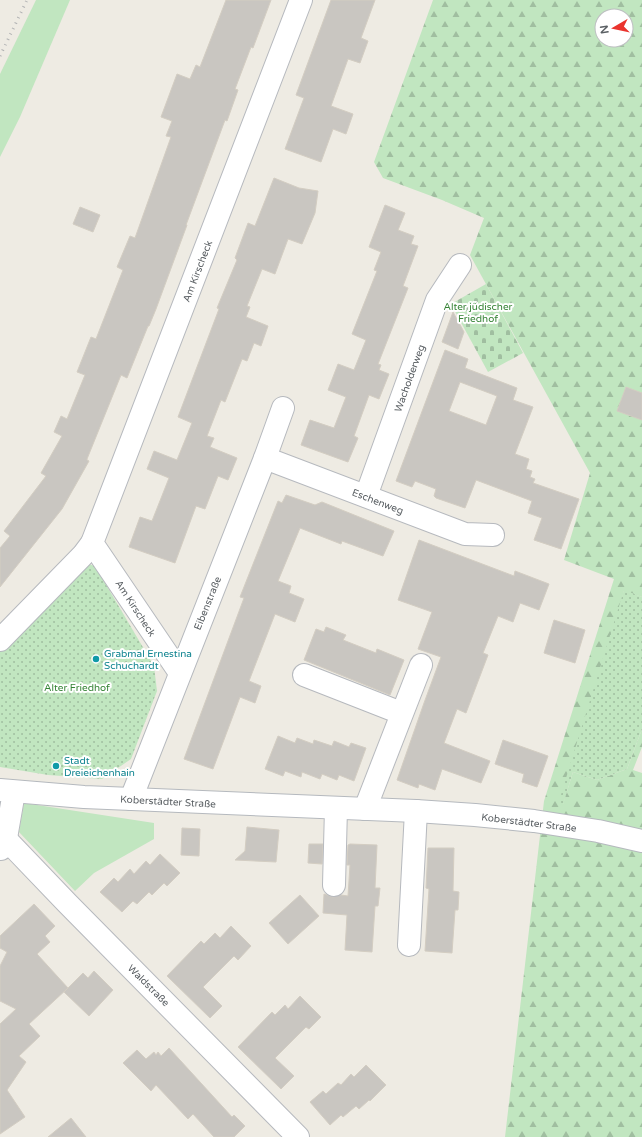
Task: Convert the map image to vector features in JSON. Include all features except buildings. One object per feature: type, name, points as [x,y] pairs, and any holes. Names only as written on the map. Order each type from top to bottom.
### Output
[{"type":"street","name":"Am Kirscheck","points":[[0,640],[83,555],[92,543],[301,0]]},
{"type":"street","name":"Wacholderweg","points":[[366,496],[437,300],[460,265]]},
{"type":"street","name":"Eibenstraße","points":[[131,798],[265,458],[283,408]]},
{"type":"street","name":"Eschenweg","points":[[265,458],[465,534],[493,535]]},
{"type":"street","name":"Am Kirscheck","points":[[92,543],[180,674]]},
{"type":"street","points":[[366,809],[420,665]]},
{"type":"street","points":[[304,675],[401,714]]},
{"type":"street","points":[[2,841],[7,791]]},
{"type":"street","name":"Koberstädter Straße","points":[[7,791],[84,797],[416,811],[534,821],[598,831],[642,841]]},
{"type":"street","points":[[334,885],[336,808]]},
{"type":"street","points":[[409,946],[416,811]]},
{"type":"street","name":"Waldstraße","points":[[2,841],[62,898],[298,1137]]},
{"type":"green space","points":[[36,0],[70,0],[20,117],[0,157],[0,74]]},
{"type":"green space","points":[[433,0],[642,0],[642,597],[624,591],[563,804],[573,772],[597,780],[627,769],[642,729],[642,747],[633,770],[642,773],[642,1137],[505,1137],[544,801],[614,579],[564,560],[590,473],[470,255],[484,218],[442,200],[383,178],[374,162]]},
{"type":"green space","name":"Alter jüdischer Friedhof","points":[[486,284],[523,353],[488,372],[451,304]]},
{"type":"green space","name":"Alter Friedhof","points":[[88,564],[95,566],[154,666],[157,691],[131,759],[102,779],[48,775],[0,767],[0,650]]},
{"type":"green space","points":[[624,590],[642,597],[642,729],[627,769],[597,780],[573,772],[563,804],[558,804]]},
{"type":"green space","points":[[24,803],[154,823],[154,839],[94,873],[75,891],[19,832]]},
{"type":"railway","points":[[0,56],[27,0]]},
{"type":"place","name":"Grabmal Ernestina Schuchardt","points":[[96,659]]},
{"type":"place","name":"Stadt Dreieichenhain","points":[[56,766]]}]
